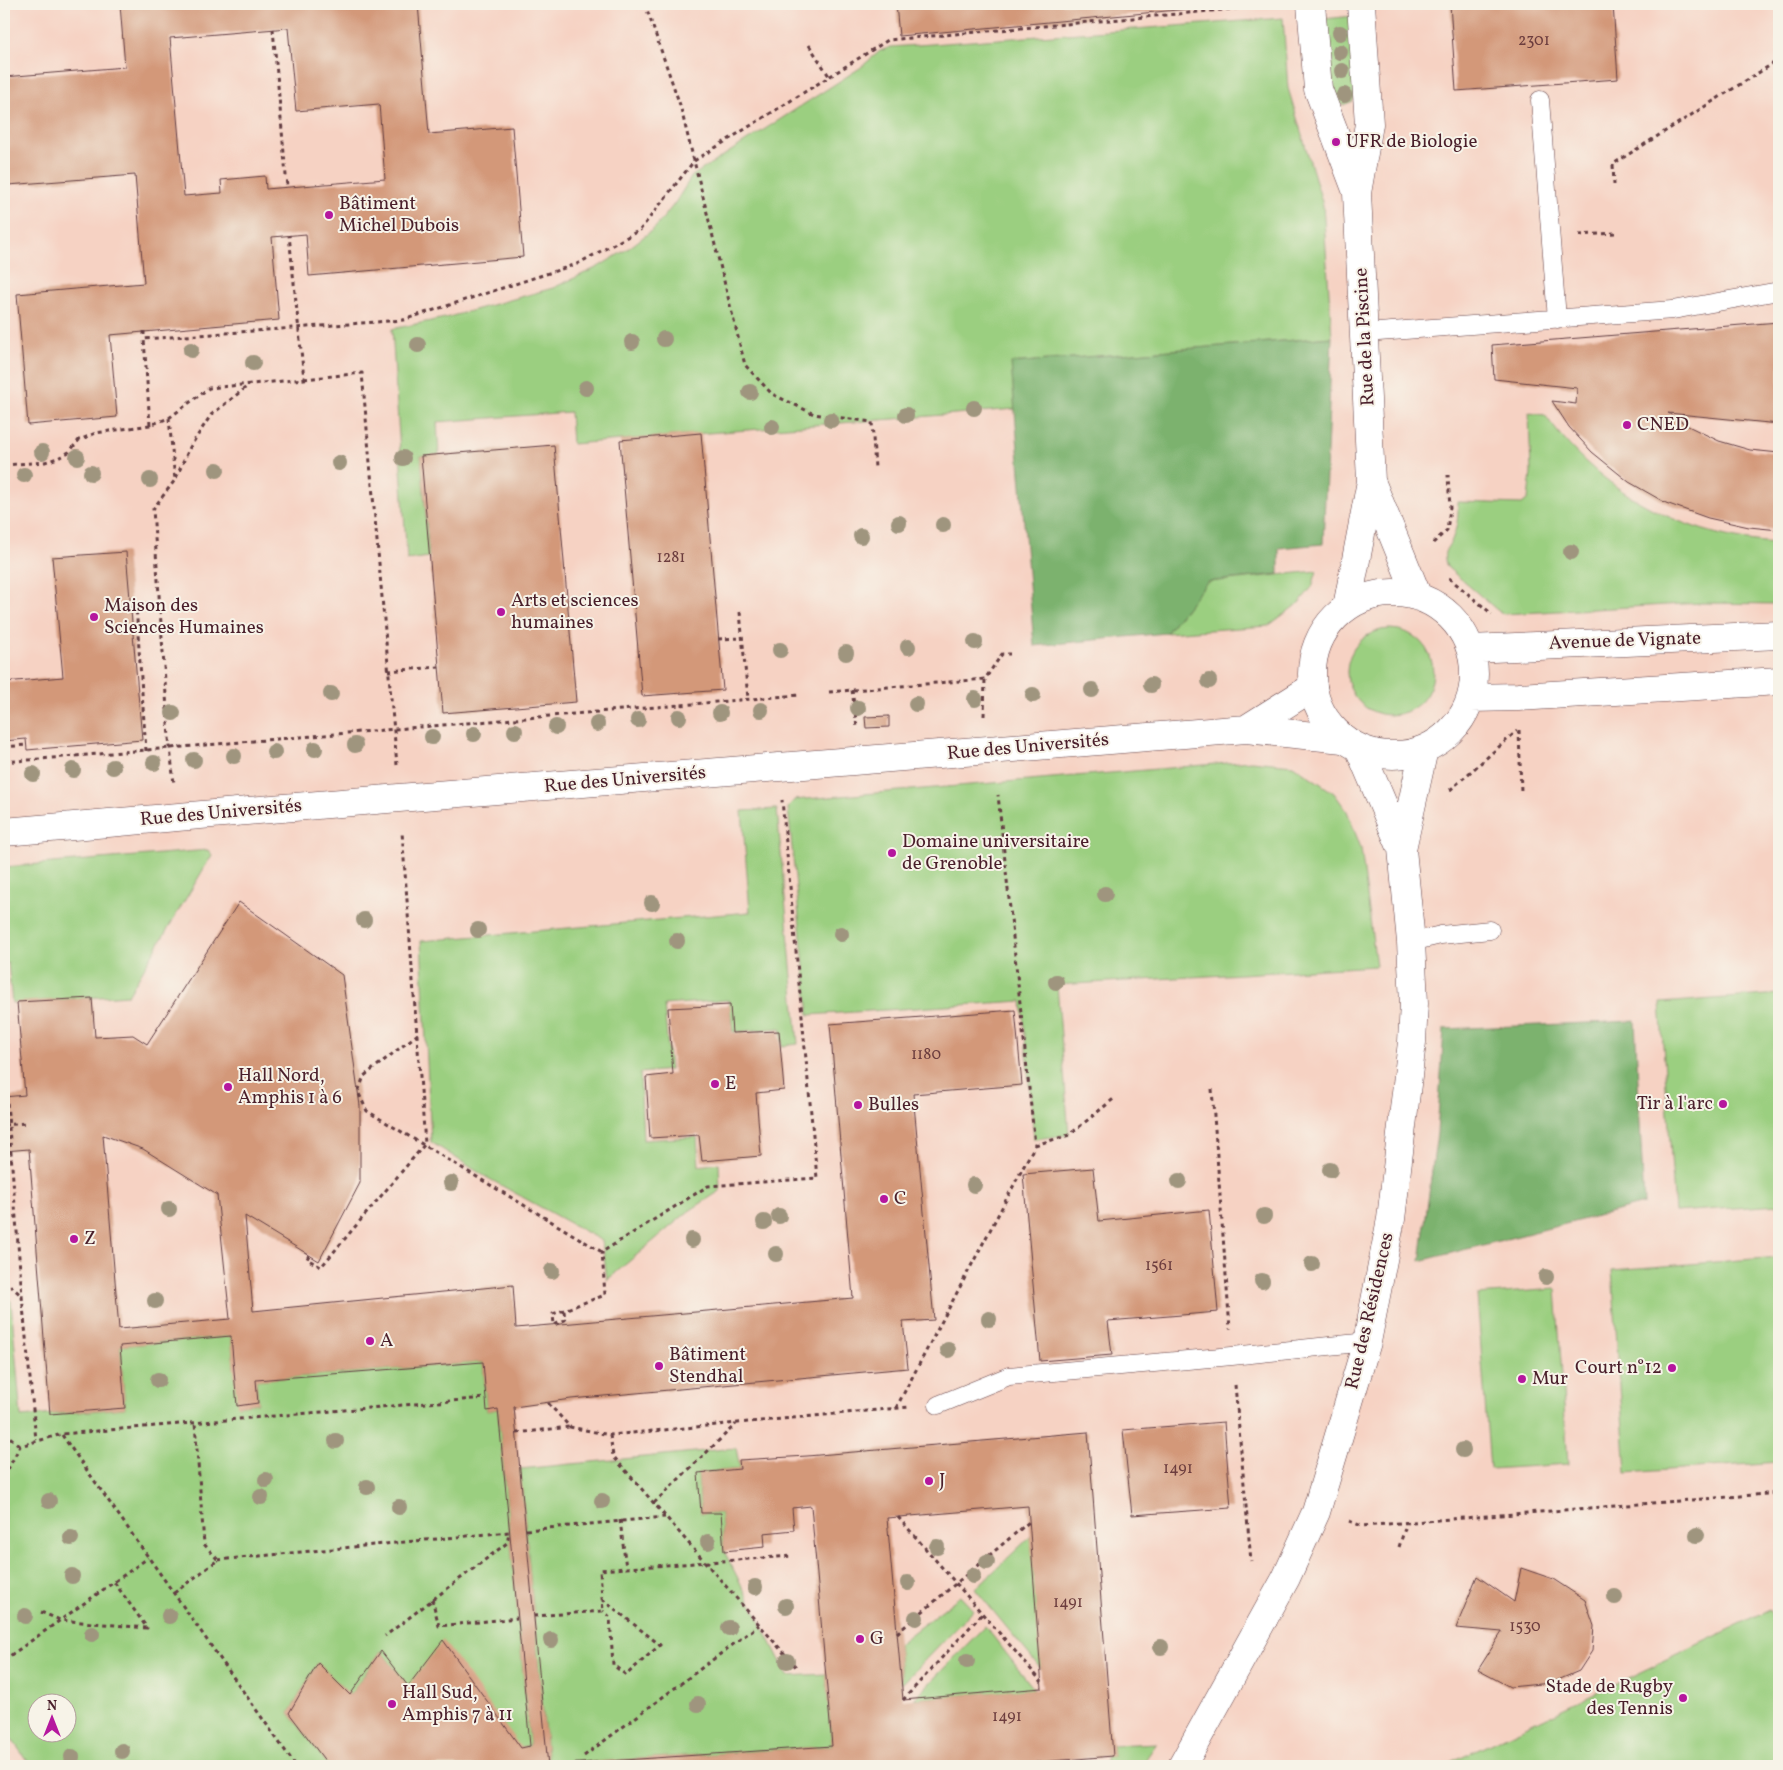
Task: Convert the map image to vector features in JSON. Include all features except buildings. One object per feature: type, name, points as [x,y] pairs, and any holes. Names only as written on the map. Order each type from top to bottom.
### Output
[{"type":"street","name":"Rue de la Piscine","points":[[1311,4],[1318,90],[1357,193]]},
{"type":"street","name":"Rue de la Piscine","points":[[1347,607],[1371,481],[1357,193],[1369,124],[1361,4]]},
{"type":"street","name":"Rue de la Piscine","points":[[1371,481],[1418,597]]},
{"type":"street","points":[[1394,593],[1418,597],[1441,608],[1459,626],[1470,649],[1475,673],[1471,698],[1463,717],[1446,736],[1424,749],[1403,755],[1380,754],[1351,744],[1329,724],[1318,706],[1313,686],[1312,667],[1316,647],[1334,618],[1347,607],[1369,596],[1394,593]]},
{"type":"street","name":"Avenue de Vignate","points":[[1470,649],[1779,635]]},
{"type":"street","points":[[1471,698],[1779,681]]},
{"type":"street","name":"Rue des Universités","points":[[1246,729],[1313,686]]},
{"type":"street","name":"Rue des Universités","points":[[4,832],[1246,729],[1351,744]]},
{"type":"street","name":"Rue des Résidences","points":[[1351,744],[1402,849]]},
{"type":"street","name":"Rue des Résidences","points":[[1182,1766],[1286,1578],[1316,1512],[1367,1342],[1391,1219],[1406,1099],[1414,1003],[1411,942],[1402,849],[1424,749]]},
{"type":"lane","points":[[1540,100],[1557,318]]},
{"type":"lane","points":[[1365,333],[1673,310],[1779,291]]},
{"type":"lane","points":[[1411,942],[1441,935],[1490,930]]},
{"type":"lane","points":[[938,1405],[1009,1376],[1367,1342]]},
{"type":"path","points":[[645,4],[680,106],[745,365],[772,394],[814,414],[872,422],[875,468]]},
{"type":"path","points":[[144,339],[403,320],[577,264],[640,230],[694,161],[888,40],[1282,5]]},
{"type":"path","points":[[273,29],[287,187]]},
{"type":"path","points":[[809,45],[829,77]]},
{"type":"path","points":[[1614,185],[1613,164],[1774,62]]},
{"type":"path","points":[[1551,237],[1617,233]]},
{"type":"path","points":[[289,235],[304,379]]},
{"type":"path","points":[[144,331],[150,426]]},
{"type":"path","points":[[4,465],[45,462],[70,452],[79,440],[96,433],[150,426],[168,418],[209,388],[362,373],[397,768]]},
{"type":"path","points":[[174,786],[153,509],[175,480],[190,446],[211,414],[249,384]]},
{"type":"path","points":[[168,418],[175,480]]},
{"type":"path","points":[[1433,543],[1446,530],[1450,509],[1448,475]]},
{"type":"path","points":[[1446,576],[1492,614],[1499,616]]},
{"type":"path","points":[[146,750],[141,702],[136,605],[160,603]]},
{"type":"path","points":[[740,612],[748,699]]},
{"type":"path","points":[[718,639],[743,638]]},
{"type":"path","points":[[984,725],[985,679],[1002,654],[1010,654]]},
{"type":"path","points":[[388,670],[439,667]]},
{"type":"path","points":[[829,692],[985,679]]},
{"type":"path","points":[[852,690],[858,733]]},
{"type":"path","points":[[4,762],[799,695]]},
{"type":"path","points":[[1445,795],[1519,729],[1521,792]]},
{"type":"path","points":[[4,747],[27,745]]},
{"type":"path","points":[[602,1252],[708,1186],[817,1178],[781,794]]},
{"type":"path","points":[[896,1408],[1035,1145],[998,795]]},
{"type":"path","points":[[309,1255],[307,1259],[321,1267],[425,1144],[402,826]]},
{"type":"path","points":[[418,1034],[364,1076],[358,1092],[367,1111],[425,1144],[602,1252]]},
{"type":"path","points":[[4,1063],[22,1296],[36,1440]]},
{"type":"path","points":[[1035,1145],[1069,1134],[1116,1097]]},
{"type":"path","points":[[4,1125],[27,1123]]},
{"type":"path","points":[[564,1310],[565,1320],[554,1325],[553,1314],[605,1295],[602,1252]]},
{"type":"path","points":[[4,1280],[22,1296]]},
{"type":"path","points":[[4,1477],[20,1446],[62,1434],[486,1398]]},
{"type":"path","points":[[548,1403],[570,1427]]},
{"type":"path","points":[[517,1433],[570,1427],[610,1435],[938,1405]]},
{"type":"path","points":[[195,1423],[204,1544],[218,1560]]},
{"type":"path","points":[[654,1503],[736,1423]]},
{"type":"path","points":[[4,1432],[20,1446]]},
{"type":"path","points":[[62,1434],[296,1766]]},
{"type":"path","points":[[610,1435],[612,1456],[796,1667]]},
{"type":"path","points":[[1344,1520],[1362,1526],[1779,1493]]},
{"type":"path","points":[[526,1530],[665,1517]]},
{"type":"path","points":[[898,1517],[1042,1682]]},
{"type":"path","points":[[620,1520],[626,1568]]},
{"type":"path","points":[[897,1633],[1029,1522]]},
{"type":"path","points":[[1398,1547],[1407,1522]]},
{"type":"path","points":[[174,1593],[218,1560],[509,1532],[507,1543],[385,1636]]},
{"type":"path","points":[[602,1599],[660,1645],[626,1675],[613,1665],[610,1617],[603,1611],[602,1599],[600,1570],[791,1556]]},
{"type":"path","points":[[4,1660],[148,1558]]},
{"type":"path","points":[[41,1612],[60,1620],[147,1628],[114,1582]]},
{"type":"path","points":[[432,1599],[439,1626],[518,1618]]},
{"type":"path","points":[[534,1616],[603,1611]]},
{"type":"path","points":[[903,1700],[982,1614]]},
{"type":"path","points":[[584,1756],[759,1625]]},
{"type":"shaded area","name":"Domaine universitaire de Grenoble","points":[[4,4],[1779,4],[1779,1766],[4,1766]]},
{"type":"green space","points":[[1354,16],[1356,91],[1353,101],[1343,105],[1338,104],[1330,89],[1323,19]]},
{"type":"green space","points":[[1283,18],[1288,88],[1323,205],[1332,337],[1012,363],[1015,409],[572,444],[570,412],[437,422],[439,455],[421,456],[429,557],[407,560],[392,329],[445,318],[553,288],[598,267],[629,248],[655,228],[675,203],[692,176],[860,68],[880,51],[891,47]]},
{"type":"green space","points":[[1332,337],[1323,544],[1279,548],[1279,574],[1207,582],[1166,633],[1034,646],[1011,363]]},
{"type":"green space","points":[[1529,413],[1545,415],[1566,442],[1591,466],[1618,488],[1647,506],[1678,521],[1711,532],[1744,539],[1779,543],[1779,604],[1702,603],[1504,614],[1497,610],[1447,567],[1445,552],[1455,530],[1458,518],[1458,502],[1522,504],[1528,499],[1531,473]]},
{"type":"green space","points":[[1317,571],[1312,587],[1299,603],[1268,626],[1166,633],[1207,582]]},
{"type":"green space","points":[[1390,629],[1406,632],[1414,636],[1426,648],[1430,656],[1433,672],[1430,688],[1426,696],[1414,708],[1406,712],[1390,715],[1374,712],[1366,708],[1354,696],[1350,688],[1347,672],[1350,656],[1354,648],[1366,636],[1374,632]]},
{"type":"green space","points":[[1251,761],[1293,765],[1334,793],[1347,811],[1361,848],[1376,966],[1057,985],[1069,1135],[1034,1139],[1022,1001],[809,1015],[788,808],[794,800]]},
{"type":"green space","points":[[777,809],[798,1044],[782,1046],[781,1028],[733,1032],[729,1000],[664,1005],[670,1070],[640,1073],[643,1140],[697,1137],[699,1166],[719,1163],[720,1191],[689,1211],[607,1280],[602,1241],[486,1177],[431,1142],[421,941],[750,912],[742,811]]},
{"type":"green space","points":[[208,850],[212,855],[128,995],[12,1003],[8,963],[4,963],[4,867]]},
{"type":"green space","name":"Tir à l'arc","points":[[1779,994],[1779,1205],[1675,1212],[1660,1003]]},
{"type":"green space","points":[[1635,1021],[1644,1204],[1420,1261],[1437,1133],[1444,1029]]},
{"type":"green space","name":"Court n°12","points":[[1779,1257],[1779,1462],[1626,1473],[1612,1270]]},
{"type":"green space","name":"Mur","points":[[1556,1289],[1568,1464],[1490,1469],[1477,1295]]},
{"type":"green space","points":[[4,1294],[11,1301],[21,1417],[125,1408],[120,1346],[231,1336],[238,1406],[258,1403],[256,1380],[483,1362],[487,1411],[498,1409],[530,1746],[521,1748],[408,1686],[381,1651],[350,1695],[318,1663],[289,1713],[329,1766],[31,1766],[8,1734],[4,1734]]},
{"type":"green space","points":[[736,1448],[740,1469],[698,1473],[701,1513],[721,1513],[724,1551],[788,1676],[826,1674],[832,1746],[548,1765],[520,1469]]},
{"type":"green space","points":[[1031,1536],[1041,1669],[975,1589]]},
{"type":"green space","points":[[960,1596],[973,1610],[902,1684],[898,1644]]},
{"type":"green space","name":"Stade de Rugby des Tennis","points":[[1770,1610],[1779,1630],[1779,1766],[1444,1766]]},
{"type":"green space","points":[[985,1626],[1034,1689],[914,1699]]},
{"type":"green space","points":[[1157,1743],[1141,1766],[1106,1766],[1106,1757],[1113,1756],[1112,1745]]},
{"type":"green space","points":[[1057,1760],[1058,1766],[991,1766]]},
{"type":"place","name":"UFR de Biologie","points":[[1336,142]]},
{"type":"place","name":"Bâtiment Michel Dubois","points":[[329,215]]},
{"type":"place","name":"CNED","points":[[1627,425]]},
{"type":"place","name":"Arts et sciences humaines","points":[[501,612]]},
{"type":"place","name":"Maison des Sciences Humaines","points":[[94,617]]},
{"type":"place","name":"Domaine universitaire de Grenoble","points":[[892,853]]},
{"type":"place","name":"E","points":[[715,1084]]},
{"type":"place","name":"Hall Nord, Amphis 1 à 6","points":[[228,1087]]},
{"type":"place","name":"Tir à l'arc","points":[[1723,1104]]},
{"type":"place","name":"Bulles","points":[[858,1105]]},
{"type":"place","name":"C","points":[[884,1199]]},
{"type":"place","name":"Z","points":[[74,1239]]},
{"type":"place","name":"A","points":[[370,1341]]},
{"type":"place","name":"Bâtiment Stendhal","points":[[659,1366]]},
{"type":"place","name":"Court n°12","points":[[1672,1368]]},
{"type":"place","name":"Mur","points":[[1522,1379]]},
{"type":"place","name":"J","points":[[929,1481]]},
{"type":"place","name":"G","points":[[860,1639]]},
{"type":"place","name":"Stade de Rugby des Tennis","points":[[1683,1698]]},
{"type":"place","name":"Hall Sud, Amphis 7 à 11","points":[[392,1704]]}]
